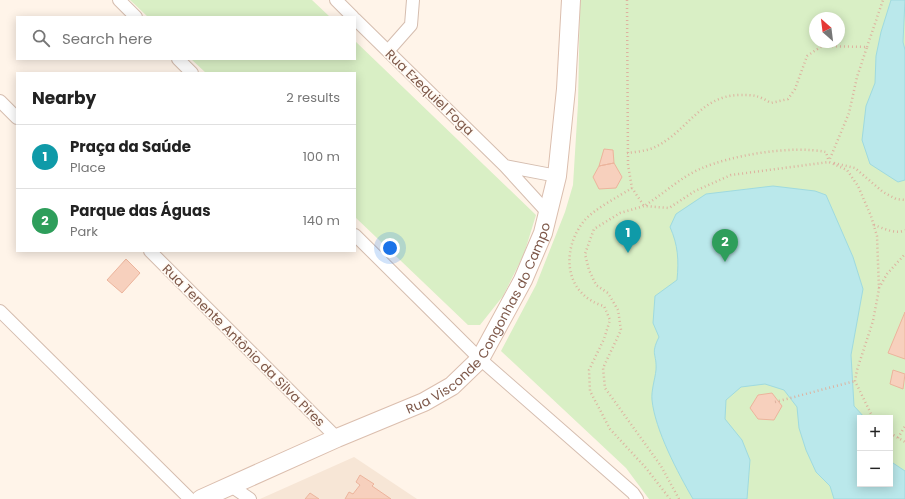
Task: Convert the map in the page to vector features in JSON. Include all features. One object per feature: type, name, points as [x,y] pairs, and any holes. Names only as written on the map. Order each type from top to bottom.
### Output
[{"type":"street","points":[[119,0],[135,16]]},
{"type":"street","name":"Rua Ezequiel Foga","points":[[336,0],[352,16]]},
{"type":"street","points":[[388,52],[411,25],[413,0]]},
{"type":"street","name":"Rua Visconde Congonhas do Campo","points":[[201,499],[337,438],[424,402],[452,386],[480,359],[523,280],[543,233],[547,212],[558,176],[572,0]]},
{"type":"street","name":"Rua Ezequiel Foga","points":[[356,20],[505,166],[547,212]]},
{"type":"street","points":[[179,60],[191,72]]},
{"type":"street","points":[[0,101],[16,117]]},
{"type":"street","points":[[505,166],[558,176]]},
{"type":"street","points":[[356,236],[480,359],[633,493],[637,499]]},
{"type":"street","name":"Rua Tenente Antônio da Silva Pires","points":[[151,252],[337,438]]},
{"type":"street","points":[[0,311],[190,499]]},
{"type":"street","points":[[232,486],[250,499]]},
{"type":"path","points":[[627,0],[627,153],[632,188],[644,206]]},
{"type":"path","points":[[829,162],[849,113],[857,77],[883,0]]},
{"type":"path","points":[[627,153],[654,148],[675,135],[701,109],[725,96],[757,95],[771,103],[788,100],[796,89],[807,56],[822,46],[867,47]]},
{"type":"path","points":[[679,499],[661,466],[605,388],[603,368],[622,330],[618,310],[608,293],[596,285],[589,270],[585,254],[594,229],[620,213],[644,206],[699,169],[721,161],[778,151],[810,149],[826,152],[829,162],[847,170],[858,186],[874,224],[877,236],[879,289],[873,320],[855,380],[872,415]]},
{"type":"path","points":[[644,206],[669,208],[695,191],[731,175],[829,162],[855,168],[883,192],[896,199],[905,200]]},
{"type":"path","points":[[632,188],[584,221],[571,246],[569,268],[577,289],[593,303],[604,306],[610,320],[604,339],[589,370],[590,391],[610,429],[646,468],[670,499]]},
{"type":"path","points":[[874,224],[891,231],[902,232],[905,230]]},
{"type":"path","points":[[879,289],[887,274],[905,254]]},
{"type":"path","points":[[775,402],[855,380]]},
{"type":"path","points":[[898,438],[905,426]]},
{"type":"path","points":[[893,435],[905,442]]},
{"type":"shaded area","points":[[354,457],[417,499],[260,499]]},
{"type":"green space","points":[[130,0],[312,0],[329,16],[147,16]]},
{"type":"green space","points":[[580,0],[905,0],[905,499],[649,499],[626,468],[501,351],[536,285],[565,212],[573,185],[578,104]]},
{"type":"green space","points":[[356,42],[536,215],[524,254],[503,296],[480,325],[468,325],[356,218],[356,72],[205,72],[192,60],[356,60]]},
{"type":"water","points":[[891,0],[905,0],[903,42],[905,50],[905,180],[898,182],[870,164],[862,140],[866,106],[875,83],[876,56],[881,32]]},
{"type":"water","points":[[773,186],[815,191],[826,195],[853,257],[863,289],[851,355],[854,406],[862,415],[857,415],[857,487],[893,487],[893,463],[905,471],[905,499],[834,499],[830,486],[816,472],[806,450],[799,428],[797,407],[784,390],[765,384],[741,387],[726,400],[725,419],[742,440],[750,460],[747,499],[693,499],[662,438],[654,412],[652,396],[656,364],[654,351],[659,337],[653,323],[655,296],[677,280],[677,253],[675,240],[670,227],[676,214],[706,194]]},
{"type":"building","points":[[604,149],[613,150],[614,163],[599,166]]},
{"type":"building","points":[[614,163],[622,177],[616,188],[599,189],[593,177],[599,166]]},
{"type":"building","points":[[126,259],[140,273],[122,293],[107,280]]},
{"type":"building","points":[[905,312],[905,359],[888,353]]},
{"type":"building","points":[[893,370],[905,374],[903,389],[890,384]]},
{"type":"building","points":[[772,393],[782,406],[774,420],[758,419],[750,408],[758,395]]},
{"type":"building","points":[[360,475],[374,484],[372,486],[391,499],[345,499],[349,492],[353,494],[360,485],[356,482]]},
{"type":"building","points":[[310,493],[319,499],[305,499]]},
{"type":"place","name":"Praça da Saúde","points":[[628,253]]},
{"type":"place","name":"Parque das Águas","points":[[725,262]]}]
